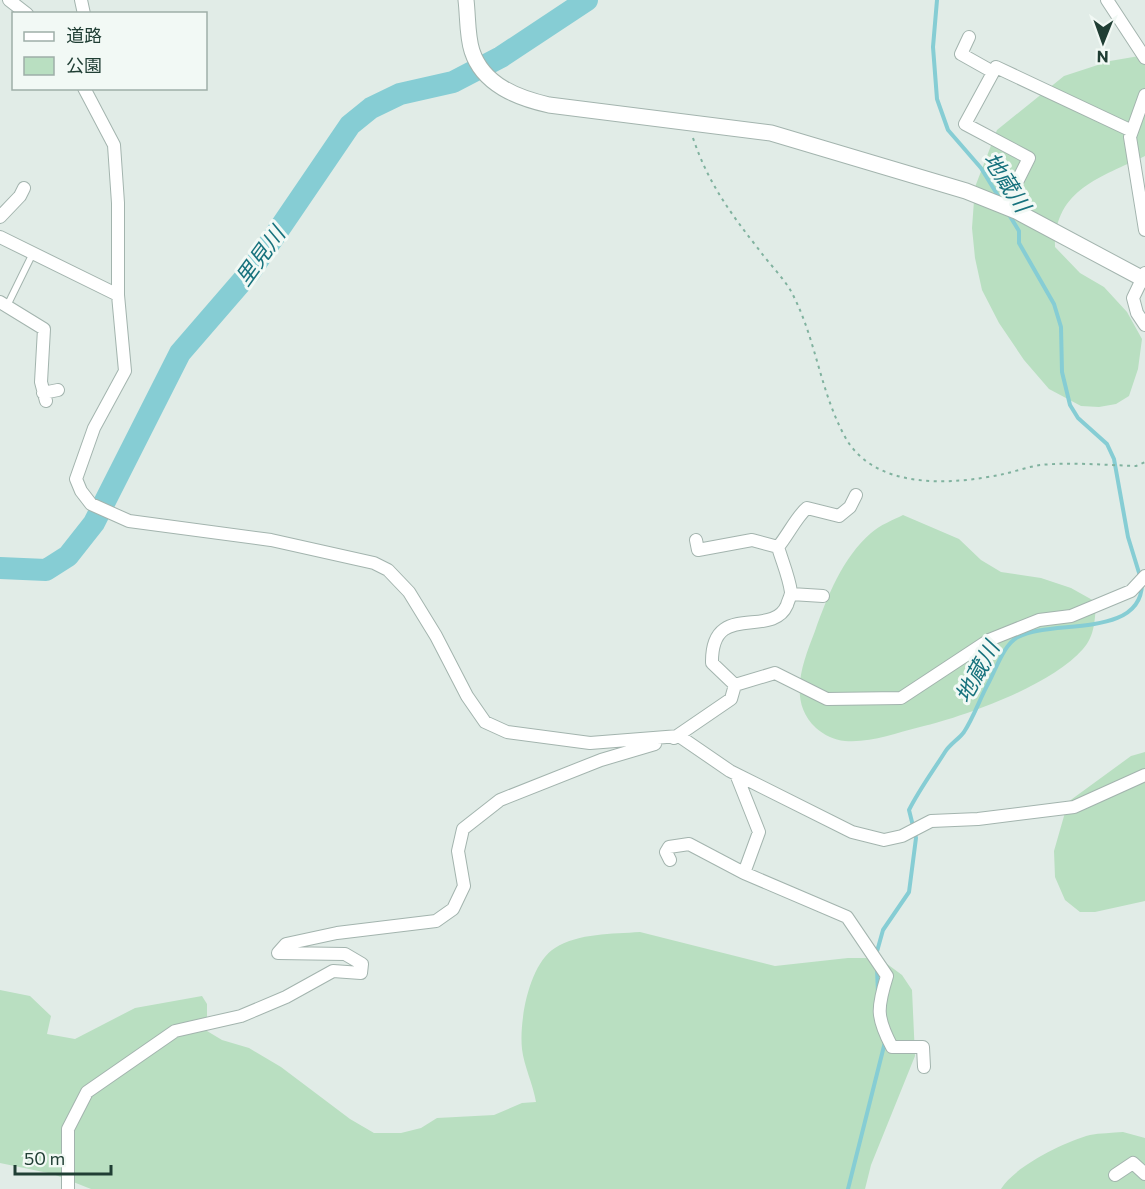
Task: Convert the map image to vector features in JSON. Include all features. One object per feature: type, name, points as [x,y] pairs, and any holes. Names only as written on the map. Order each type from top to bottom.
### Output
[{"type":"street","points":[[9,0],[24,12]]},
{"type":"street","points":[[466,0],[472,51],[482,71],[499,86],[518,98],[549,105],[771,132],[966,191],[1005,206],[1144,277],[1133,298],[1137,313],[1145,326]]},
{"type":"street","points":[[1107,0],[1145,58]]},
{"type":"street","points":[[969,37],[961,54],[993,72]]},
{"type":"street","points":[[1005,206],[1029,158],[965,124],[996,67],[1027,74],[1132,131]]},
{"type":"street","points":[[85,90],[114,145],[118,203],[118,295],[125,371],[94,428],[76,479],[81,491],[91,504],[129,521],[271,540],[374,563],[388,570],[410,592],[467,696],[486,722],[507,732],[597,743],[679,736],[736,774],[852,832],[884,840],[902,836],[931,821],[978,819],[1074,807],[1145,775]]},
{"type":"street","points":[[1145,95],[1130,137],[1141,188],[1145,230]]},
{"type":"street","points":[[0,216],[24,189]]},
{"type":"street","points":[[0,237],[118,295]]},
{"type":"street","points":[[3,304],[44,329],[41,382],[44,397],[58,390]]},
{"type":"street","points":[[778,547],[795,526],[800,514],[807,508],[839,516],[850,507],[856,495]]},
{"type":"street","points":[[696,540],[698,550],[753,540],[778,547]]},
{"type":"street","points":[[735,685],[712,663],[712,648],[718,634],[732,624],[772,619],[785,609],[791,594],[778,547]]},
{"type":"street","points":[[735,685],[775,673],[827,699],[901,698],[989,640],[1039,620],[1071,615],[1131,591],[1145,576]]},
{"type":"street","points":[[791,594],[823,596]]},
{"type":"street","points":[[68,1189],[68,1129],[87,1092],[176,1031],[241,1016],[286,997],[333,971],[361,973],[362,964],[345,954],[278,953],[286,944],[337,933],[436,921],[453,909],[464,886],[458,850],[463,829],[500,800],[601,760],[679,736],[731,699],[735,685]]},
{"type":"street","points":[[736,774],[759,832],[744,873]]},
{"type":"street","points":[[670,860],[666,852],[669,847],[689,844],[744,873],[847,917],[887,976],[877,1007],[882,1028],[892,1047],[923,1047],[924,1067]]},
{"type":"street","points":[[1115,1175],[1133,1163],[1145,1174]]},
{"type":"lane","points":[[3,304],[33,253]]},
{"type":"path","points":[[698,124],[689,124],[704,169],[730,213],[792,292],[807,325],[827,397],[845,437],[861,458],[884,472],[898,477],[951,481],[1003,474],[1039,465],[1136,466],[1145,462]]},
{"type":"green space","points":[[1145,55],[1145,156],[1112,171],[1083,188],[1062,212],[1057,228],[1055,247],[1080,273],[1104,287],[1127,312],[1142,339],[1138,369],[1129,396],[1116,404],[1099,407],[1081,406],[1049,389],[1024,360],[999,323],[982,290],[975,258],[972,228],[975,187],[997,130],[1064,76],[1110,61]]},
{"type":"green space","points":[[903,515],[959,539],[981,560],[1001,572],[1041,578],[1071,588],[1096,602],[1092,633],[1083,649],[1051,675],[984,707],[883,737],[855,741],[837,740],[816,728],[807,717],[800,694],[802,668],[831,591],[844,566],[861,543],[875,530]]},
{"type":"green space","points":[[1145,752],[1145,901],[1095,912],[1080,912],[1065,900],[1055,877],[1054,851],[1068,802],[1131,756]]},
{"type":"green space","points":[[640,932],[775,966],[848,958],[879,958],[902,975],[912,990],[915,1056],[871,1165],[865,1189],[91,1189],[53,1174],[0,1163],[0,990],[30,996],[51,1016],[47,1034],[75,1039],[135,1008],[202,996],[207,1004],[207,1031],[222,1040],[249,1048],[281,1067],[350,1119],[374,1133],[401,1133],[421,1128],[437,1118],[494,1115],[522,1103],[536,1102],[523,1055],[521,1037],[524,1009],[538,967],[555,948],[574,939]]},
{"type":"green space","points":[[1123,1132],[1145,1138],[1145,1189],[1001,1189],[1017,1172],[1054,1149],[1090,1135]]},
{"type":"waterway","name":"里見川","points":[[0,568],[46,570],[68,556],[94,523],[180,353],[250,272],[350,125],[371,108],[400,94],[453,82],[501,57],[587,0]]},
{"type":"waterway","name":"地蔵川","points":[[937,0],[933,47],[937,99],[948,130],[981,168],[1000,199]]},
{"type":"waterway","name":"地蔵川","points":[[1008,213],[1019,231],[1019,243],[1054,304],[1061,327],[1062,372],[1070,405],[1078,418],[1107,444],[1114,459],[1128,537],[1140,576]]},
{"type":"waterway","name":"地蔵川","points":[[876,955],[883,930],[909,892],[916,838],[909,810],[949,746],[962,735],[968,726],[1009,645],[1018,637],[1033,632],[1092,624],[1111,620],[1127,613],[1138,601],[1142,584]]},
{"type":"waterway","name":"地蔵川","points":[[877,968],[878,994]]},
{"type":"waterway","name":"地蔵川","points":[[848,1189],[885,1042]]}]
